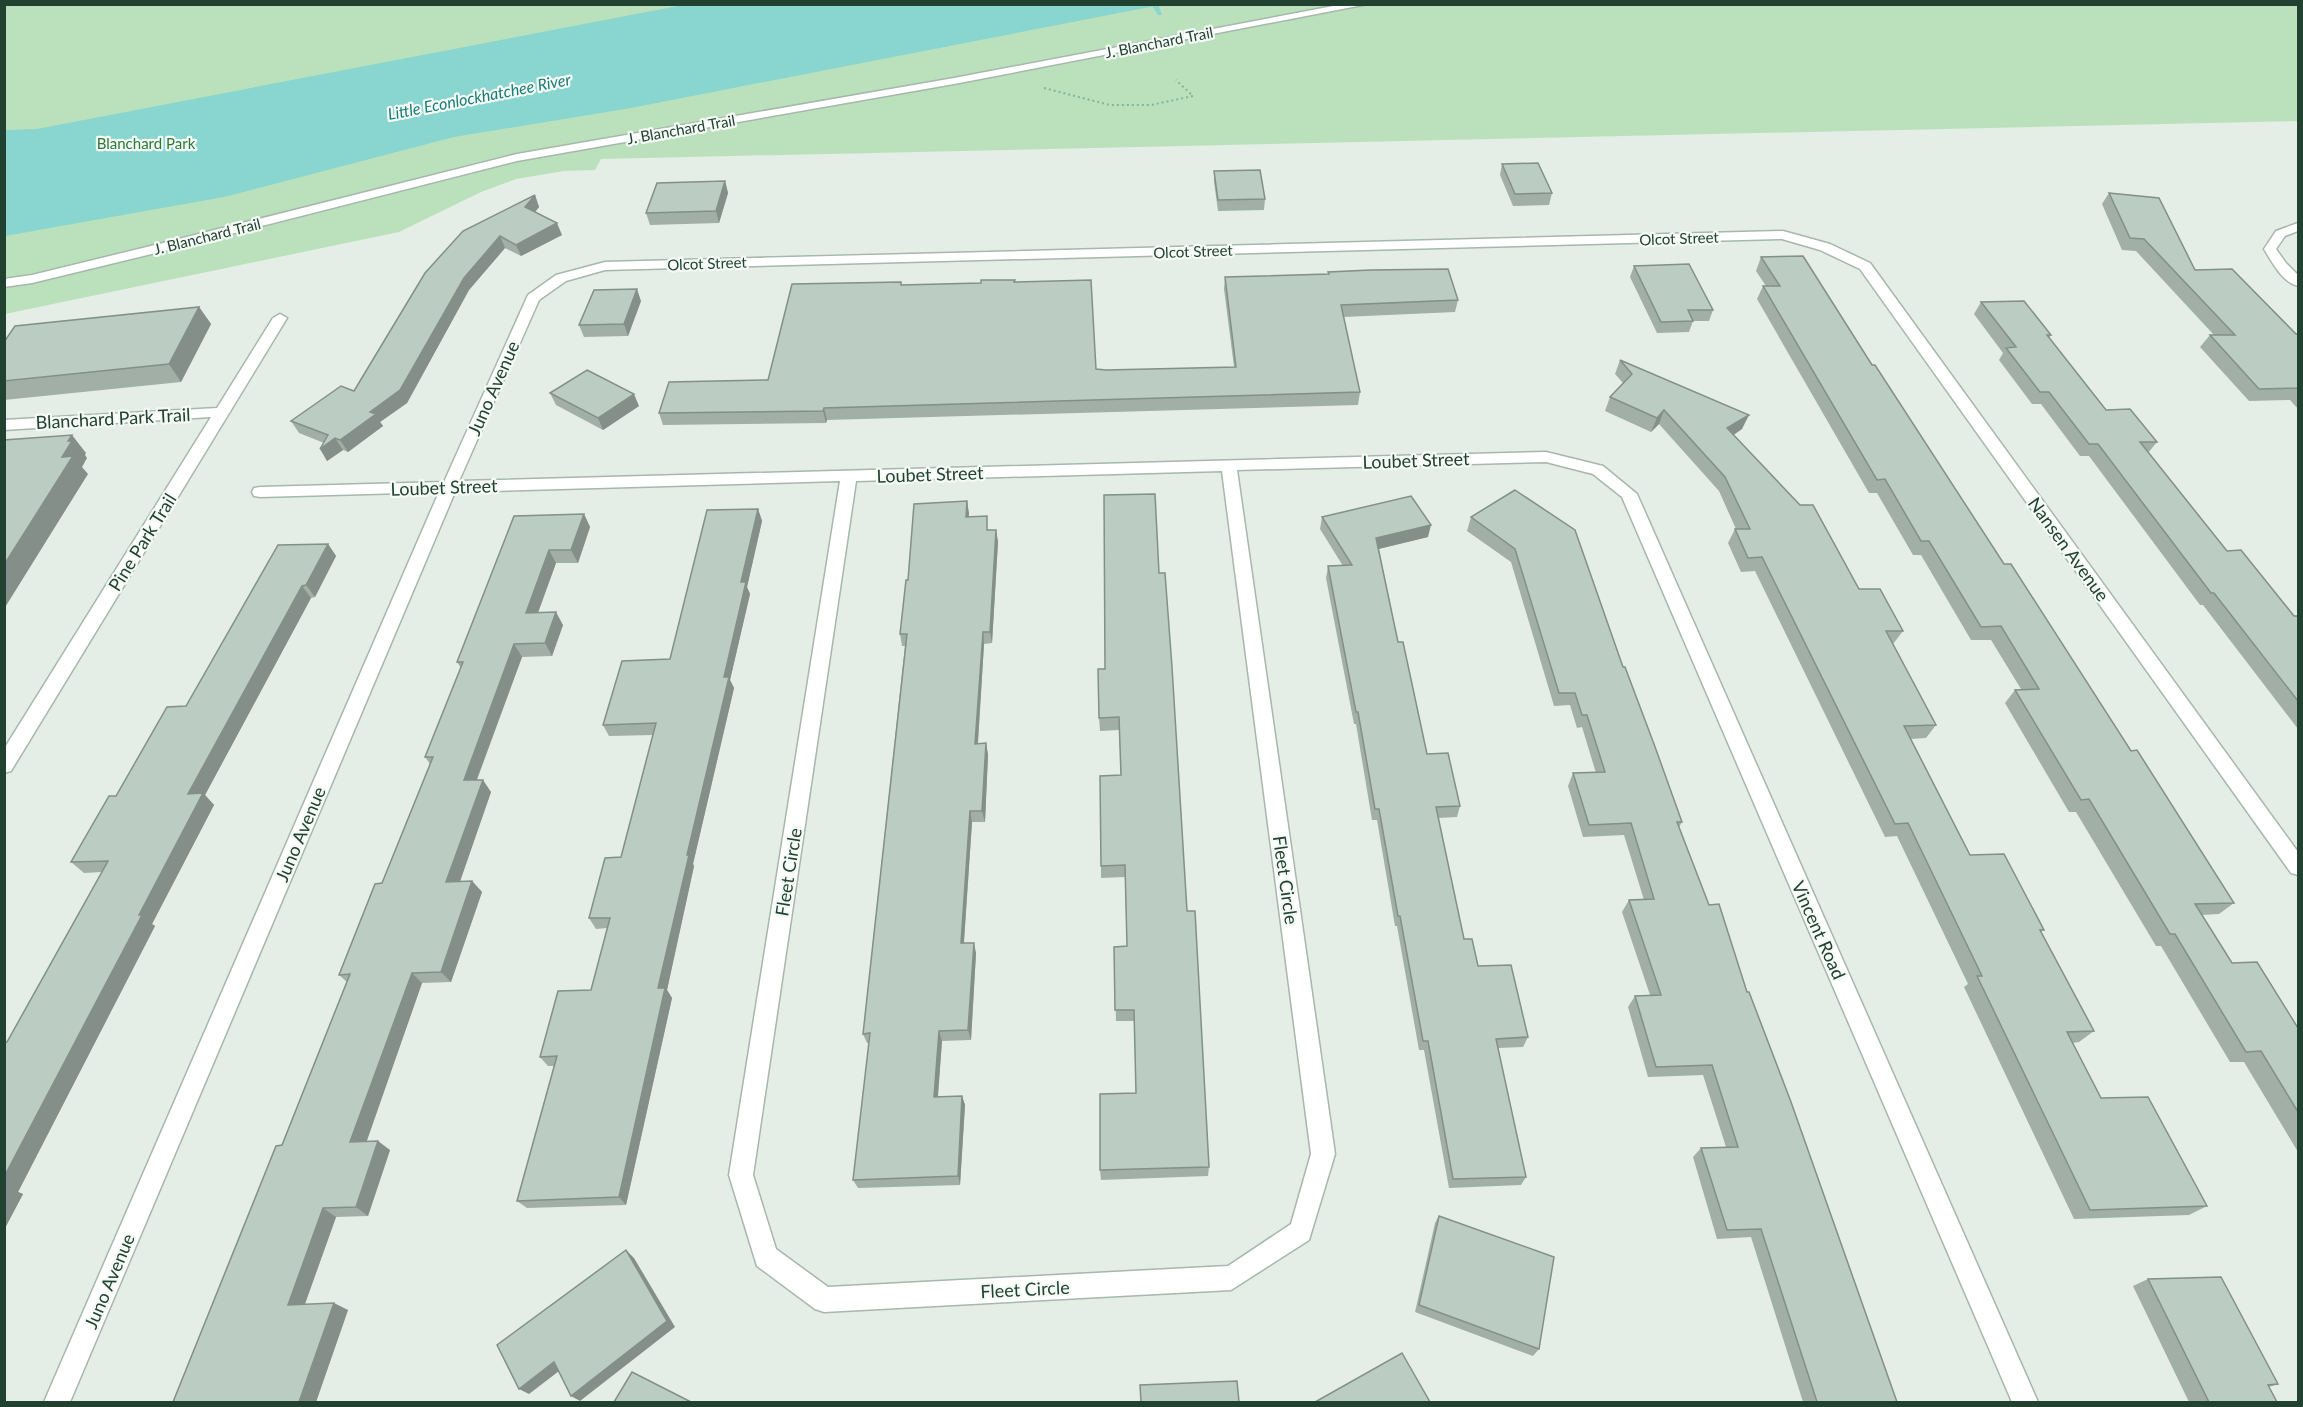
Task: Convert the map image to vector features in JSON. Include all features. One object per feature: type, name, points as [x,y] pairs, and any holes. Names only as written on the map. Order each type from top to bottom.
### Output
[{"type":"street","name":"J. Blanchard Trail","points":[[4,283],[32,279],[123,257],[517,158],[964,79],[1363,4]]},
{"type":"street","points":[[2298,227],[2286,229],[2274,238],[2270,249],[2281,266],[2298,282]]},
{"type":"street","name":"Olcot Street","points":[[561,278],[605,266],[1783,235],[1825,246]]},
{"type":"street","name":"Nansen Avenue","points":[[1825,246],[1865,266],[2298,867]]},
{"type":"street","name":"Juno Avenue","points":[[57,1402],[448,487],[532,298],[561,278]]},
{"type":"street","name":"Pine Park Trail","points":[[4,766],[280,318]]},
{"type":"street","name":"Blanchard Park Trail","points":[[4,425],[222,412]]},
{"type":"street","name":"Loubet Street","points":[[260,492],[1546,457],[1598,470]]},
{"type":"street","name":"Fleet Circle","points":[[849,476],[741,1175],[766,1257],[824,1300],[1231,1278],[1301,1232],[1323,1154],[1229,465]]},
{"type":"street","name":"Vincent Road","points":[[1598,470],[1629,494],[2025,1402]]},
{"type":"path","points":[[1036,86],[1110,105],[1151,105],[1193,96],[1176,80]]},
{"type":"green space","name":"Blanchard Park","points":[[5,5],[2298,5],[2298,121],[601,159],[595,170],[564,171],[516,179],[481,192],[399,232],[5,314]]},
{"type":"water","name":"Little Econlockhatchee River","points":[[683,5],[1160,5],[631,108],[454,137],[224,197],[5,236],[5,130],[37,129]]},
{"type":"building","points":[[1538,163],[1552,193],[1515,194],[1502,164]]},
{"type":"building","points":[[1260,170],[1265,199],[1218,200],[1214,171]]},
{"type":"building","points":[[725,181],[716,211],[646,213],[657,183]]},
{"type":"building","points":[[2109,193],[2159,198],[2195,270],[2232,269],[2298,334],[2298,388],[2259,389],[2210,335],[2235,335],[2144,239],[2130,238]]},
{"type":"building","points":[[535,195],[525,207],[557,223],[516,245],[500,236],[464,278],[400,390],[370,412],[376,414],[340,440],[335,438],[320,449],[328,435],[291,421],[341,386],[354,391],[425,273],[463,231]]},
{"type":"building","points":[[1803,256],[2004,564],[2011,564],[2131,751],[2137,750],[2234,903],[2195,904],[2232,963],[2257,962],[2298,1028],[2298,1112],[2261,1051],[2246,1052],[2175,934],[2170,934],[2089,799],[2081,800],[2015,690],[2039,689],[2001,626],[1981,627],[1929,541],[1921,541],[1885,479],[1877,480],[1763,286],[1780,286],[1761,257]]},
{"type":"building","points":[[1689,264],[1713,310],[1688,310],[1693,321],[1661,322],[1634,266]]},
{"type":"building","points":[[1448,269],[1458,300],[1341,305],[1360,392],[824,408],[823,411],[659,413],[669,382],[768,380],[792,284],[901,282],[901,285],[981,283],[981,280],[1015,280],[1014,282],[1091,280],[1096,369],[1106,370],[1236,367],[1225,277]]},
{"type":"building","points":[[637,289],[624,324],[579,325],[594,290]]},
{"type":"building","points":[[2024,301],[2051,335],[2047,335],[2106,410],[2130,409],[2157,442],[2140,442],[2227,551],[2241,550],[2294,616],[2298,616],[2298,701],[2214,593],[2211,593],[2098,444],[2089,444],[2049,392],[2040,392],[2006,348],[2016,347],[1981,302]]},
{"type":"building","points":[[199,307],[169,364],[4,381],[4,342],[15,326]]},
{"type":"building","points":[[1620,360],[1749,415],[1727,428],[1800,505],[1813,505],[1859,589],[1880,589],[1903,631],[1886,631],[1936,725],[1904,726],[1970,855],[2004,854],[2044,930],[2040,930],[2094,1031],[2067,1032],[2101,1098],[2148,1097],[2207,1206],[2090,1210],[1977,976],[1982,976],[1908,823],[1895,824],[1762,557],[1748,558],[1735,529],[1750,529],[1725,477],[1664,410],[1657,418],[1610,397],[1632,374]]},
{"type":"building","points":[[587,370],[634,394],[598,418],[550,393]]},
{"type":"building","points":[[72,435],[68,441],[72,441],[62,457],[73,456],[4,565],[4,440]]},
{"type":"building","points":[[1515,490],[1575,530],[1623,667],[1625,667],[1682,822],[1677,822],[1709,905],[1719,904],[1747,992],[1749,992],[1791,1102],[1897,1402],[1817,1402],[1761,1229],[1727,1230],[1701,1148],[1738,1147],[1712,1065],[1656,1067],[1635,996],[1661,995],[1629,900],[1654,899],[1631,823],[1589,825],[1573,773],[1605,772],[1587,715],[1582,715],[1575,693],[1559,693],[1515,549],[1471,517]]},
{"type":"building","points":[[1155,494],[1159,573],[1165,573],[1187,911],[1195,911],[1209,1167],[1100,1170],[1100,1094],[1136,1093],[1134,1010],[1115,1010],[1114,947],[1127,946],[1125,865],[1101,866],[1100,776],[1121,775],[1119,717],[1099,718],[1098,669],[1105,669],[1104,495]]},
{"type":"building","points":[[1411,496],[1431,525],[1376,538],[1398,642],[1403,642],[1427,754],[1448,753],[1460,806],[1436,807],[1464,939],[1472,939],[1478,966],[1511,965],[1528,1037],[1496,1039],[1526,1177],[1453,1179],[1428,1041],[1423,1041],[1379,809],[1375,809],[1328,566],[1352,565],[1322,517]]},
{"type":"building","points":[[967,501],[966,517],[987,516],[987,530],[996,530],[990,632],[983,632],[975,744],[986,743],[982,811],[970,811],[961,943],[974,943],[968,1030],[939,1031],[934,1097],[962,1096],[958,1176],[853,1180],[870,1033],[863,1034],[907,634],[900,634],[906,580],[908,580],[914,504]]},
{"type":"building","points":[[758,509],[741,582],[746,582],[724,677],[729,677],[658,988],[665,988],[619,1197],[517,1201],[557,1056],[540,1057],[558,991],[591,990],[610,918],[589,918],[605,858],[621,857],[656,723],[603,725],[622,661],[670,659],[707,510]]},
{"type":"building","points":[[584,514],[571,550],[549,550],[526,613],[556,612],[545,643],[514,644],[464,780],[483,780],[446,882],[472,881],[441,972],[412,973],[350,1142],[378,1141],[356,1207],[323,1208],[288,1305],[334,1303],[299,1402],[173,1402],[276,1146],[282,1145],[350,974],[339,975],[375,884],[382,883],[433,757],[425,757],[463,662],[457,662],[514,516]]},
{"type":"building","points":[[328,544],[306,585],[302,586],[188,794],[203,793],[139,915],[142,915],[4,1177],[4,1042],[7,1042],[108,861],[71,862],[109,796],[116,796],[167,707],[186,706],[278,545]]},
{"type":"building","points":[[1439,1216],[1554,1257],[1539,1349],[1419,1305]]},
{"type":"building","points":[[626,1250],[667,1321],[571,1396],[554,1362],[519,1389],[497,1345]]},
{"type":"building","points":[[2221,1277],[2278,1384],[2268,1385],[2277,1402],[2209,1402],[2148,1279]]},
{"type":"building","points":[[1402,1353],[1430,1402],[1315,1402]]},
{"type":"building","points":[[632,1372],[691,1402],[614,1402]]},
{"type":"building","points":[[1237,1381],[1239,1402],[1141,1402],[1140,1385]]},
{"type":"waterway","points":[[1154,4],[1160,14]]}]
